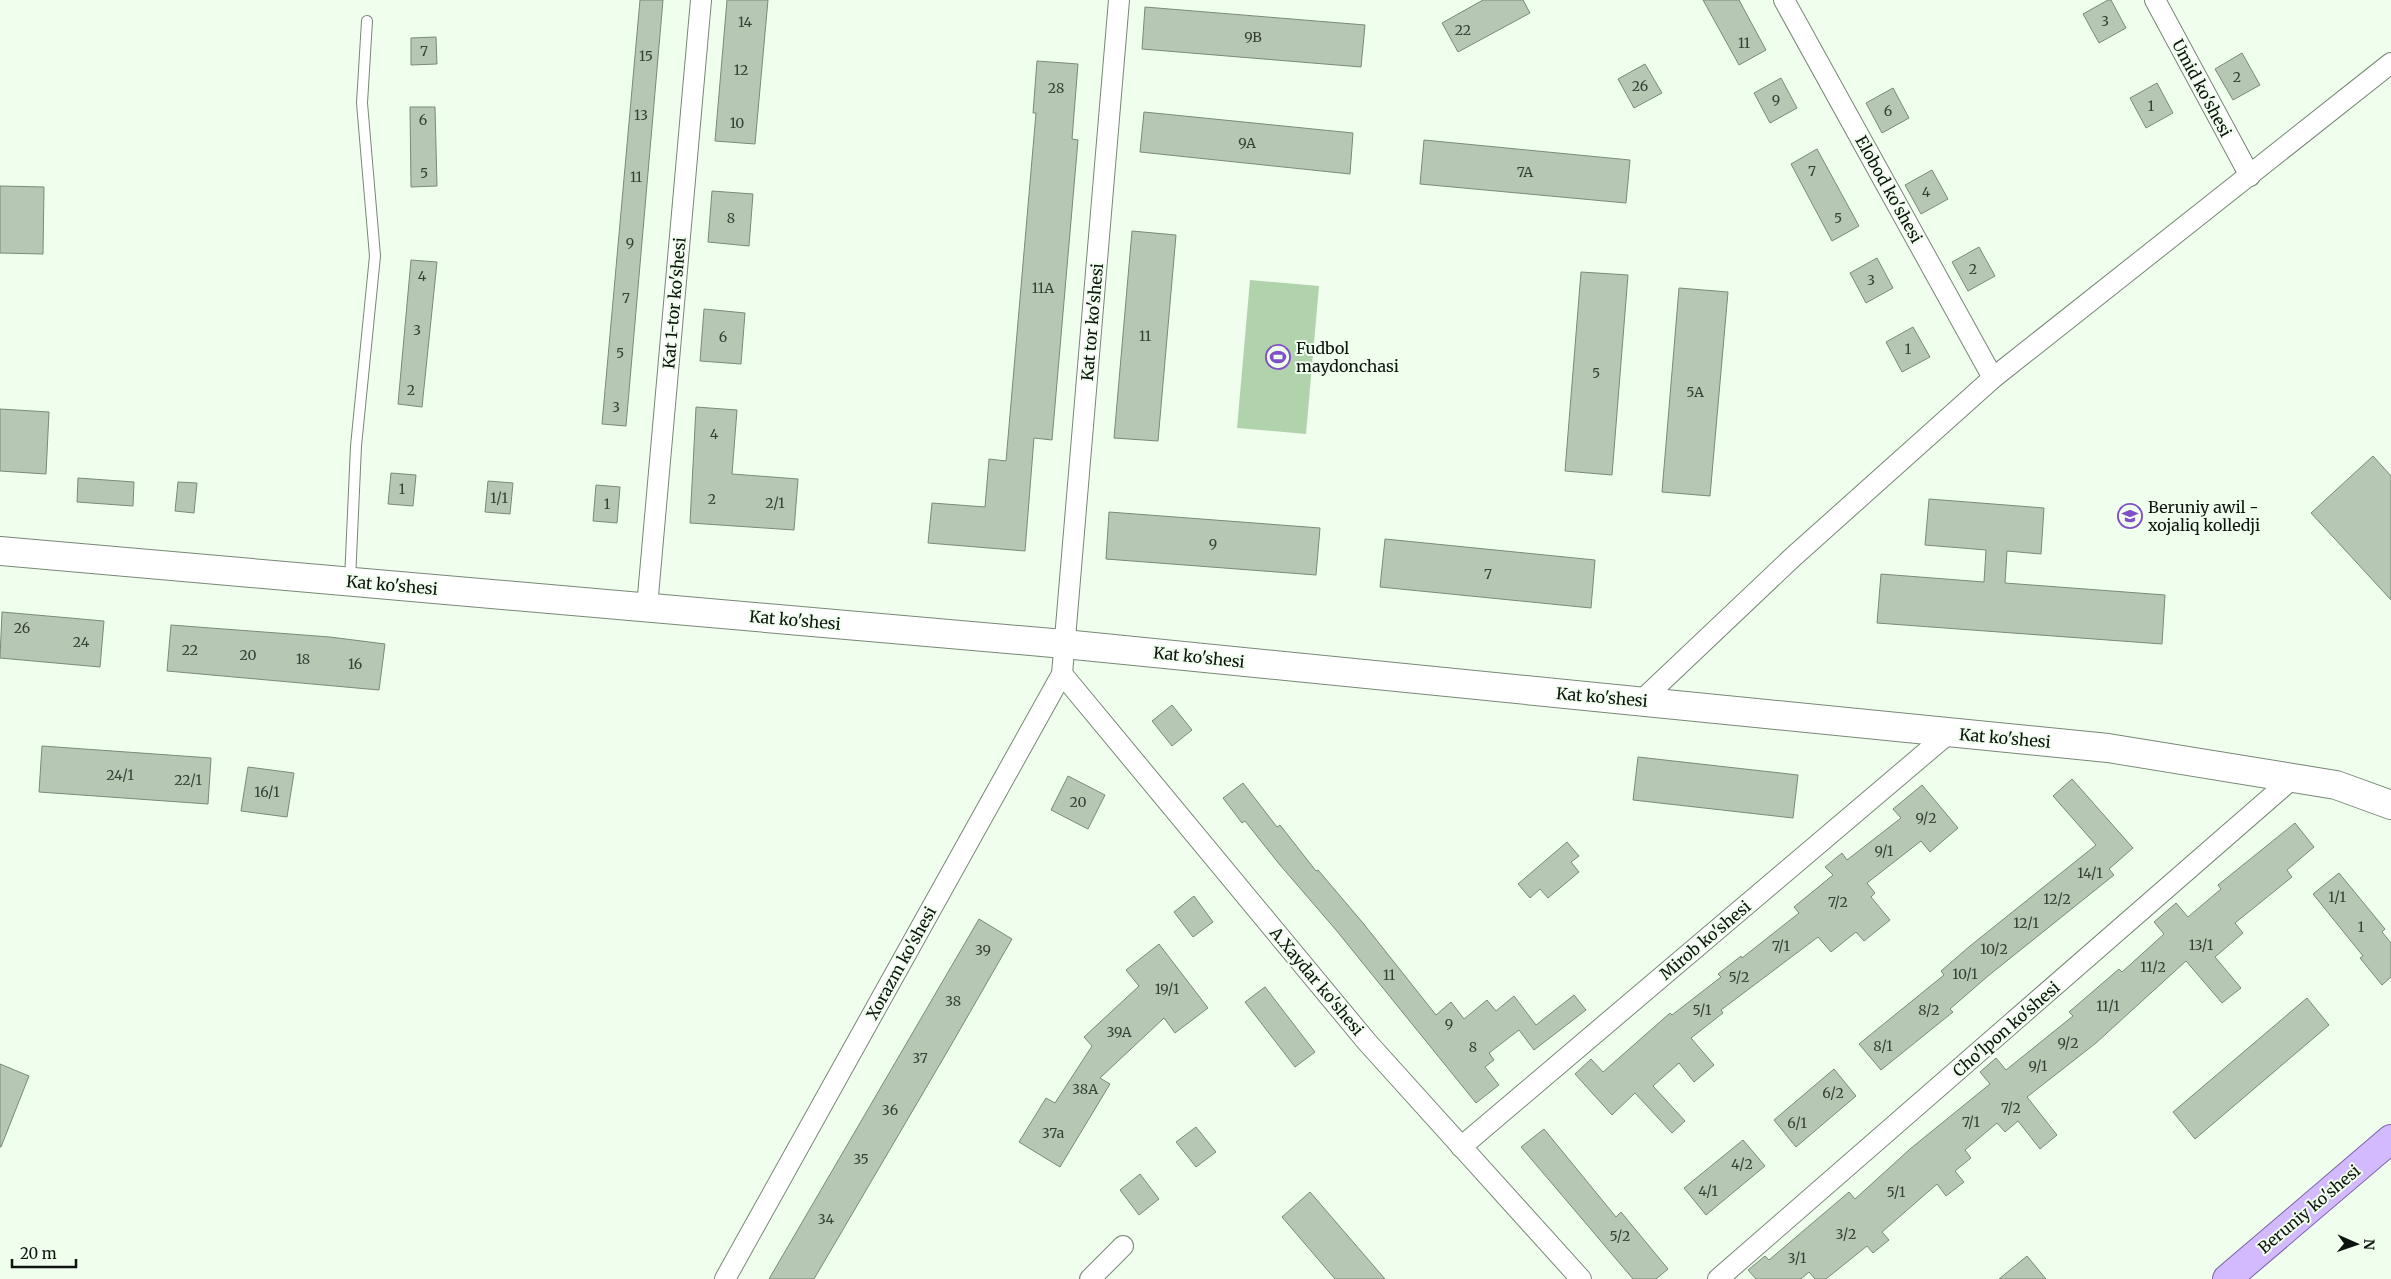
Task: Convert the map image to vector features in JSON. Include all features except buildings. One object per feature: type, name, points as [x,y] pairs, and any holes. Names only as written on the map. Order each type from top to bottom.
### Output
[{"type":"main road","name":"Beruniy ko'shesi","points":[[2227,1279],[2391,1139]]},
{"type":"street","name":"Kat 1-tor ko'shesi","points":[[647,607],[701,0]]},
{"type":"street","name":"Kat tor ko'shesi","points":[[1064,644],[1119,0]]},
{"type":"street","name":"Elobod ko'shesi","points":[[1784,0],[1993,378]]},
{"type":"street","name":"Umid ko'shesi","points":[[2155,0],[2250,176]]},
{"type":"street","points":[[1641,701],[1793,557],[1993,378],[2391,63]]},
{"type":"street","name":"Kat ko'shesi","points":[[0,550],[1064,644],[2108,748],[2336,785],[2391,805]]},
{"type":"street","name":"Xorazm ko'shesi","points":[[725,1279],[1062,674],[1064,644]]},
{"type":"street","name":"A.Xaydar ko'shesi","points":[[1062,674],[1367,1042],[1581,1279]]},
{"type":"street","name":"Mirob ko'shesi","points":[[1461,1147],[1949,733]]},
{"type":"street","name":"Cho'lpon ko'shesi","points":[[1718,1279],[2293,778]]},
{"type":"street","points":[[1090,1279],[1123,1246]]},
{"type":"lane","points":[[350,581],[356,446],[375,256],[362,103],[367,21]]},
{"type":"green space","name":"Fudbol maydonchasi","points":[[1250,280],[1319,286],[1306,434],[1237,428]]},
{"type":"place","name":"Fudbol maydonchasi","points":[[1278,357]]},
{"type":"place","name":"Beruniy awil - xojaliq kolledji","points":[[2130,516]]}]
